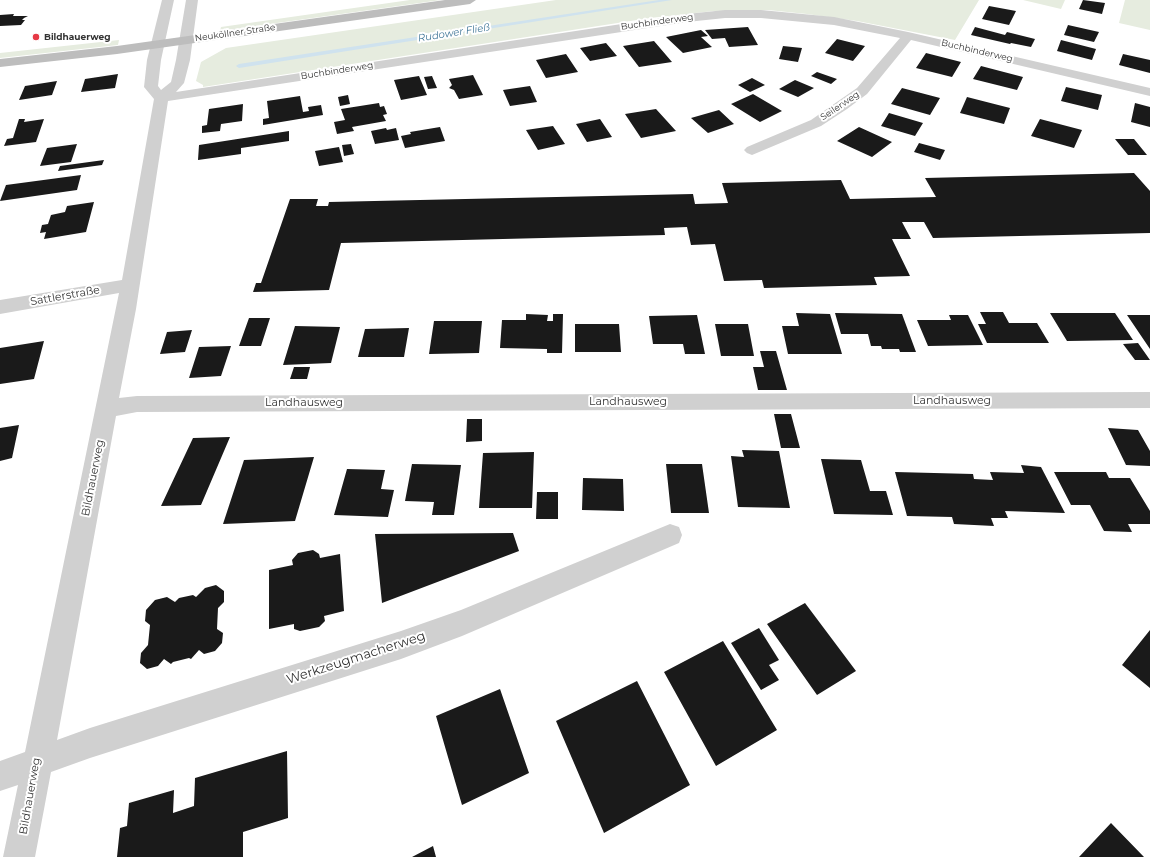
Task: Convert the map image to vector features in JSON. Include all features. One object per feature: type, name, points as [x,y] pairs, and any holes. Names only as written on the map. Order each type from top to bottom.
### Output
[{"type":"main road","name":"Neuköllner Straße","points":[[0,63],[187,40],[470,0]]},
{"type":"main road","name":"Neuköllner Straße","points":[[145,31],[195,24]]},
{"type":"street","points":[[168,0],[157,44],[151,87],[161,98],[177,83],[187,40],[195,24],[192,0]]},
{"type":"street","name":"Buchbinderweg","points":[[161,98],[687,18],[717,15],[761,14],[834,21],[908,36],[1150,92]]},
{"type":"street","name":"Seilerweg","points":[[752,150],[816,123],[842,106],[862,91],[908,36]]},
{"type":"street","name":"Bildhauerweg","points":[[19,857],[36,764],[107,409],[130,285],[161,98]]},
{"type":"street","name":"Sattlerstraße","points":[[0,307],[130,285]]},
{"type":"street","name":"Landhausweg","points":[[107,409],[138,404],[1150,400]]},
{"type":"street","name":"Werkzeugmacherweg","points":[[0,776],[36,764],[90,742],[401,644],[462,623],[670,535]]},
{"type":"shaded area","points":[[410,0],[441,0],[220,31],[221,27]]},
{"type":"shaded area","points":[[556,0],[979,0],[955,40],[857,21],[807,14],[768,10],[714,11],[650,18],[203,87],[203,85],[196,81],[201,62],[226,48]]},
{"type":"shaded area","points":[[1023,0],[1065,0],[1061,9]]},
{"type":"shaded area","points":[[1125,0],[1150,0],[1150,30],[1119,23]]},
{"type":"shaded area","points":[[119,40],[118,45],[0,58],[0,53]]},
{"type":"building","points":[[1083,0],[1105,3],[1102,14],[1079,9]]},
{"type":"building","points":[[989,6],[1016,11],[1009,25],[982,19]]},
{"type":"building","points":[[14,14],[13,16],[28,16],[22,20],[25,20],[21,25],[0,26],[0,15]]},
{"type":"building","points":[[1068,25],[1099,32],[1094,42],[1064,35]]},
{"type":"building","points":[[748,27],[758,45],[729,47],[725,38],[712,39],[705,30]]},
{"type":"building","points":[[975,27],[1005,35],[1007,32],[1035,39],[1031,47],[1010,44],[971,35]]},
{"type":"building","points":[[701,30],[708,36],[701,37],[712,47],[683,53],[666,37]]},
{"type":"building","points":[[837,39],[865,46],[853,61],[825,53]]},
{"type":"building","points":[[1061,40],[1096,49],[1092,60],[1057,51]]},
{"type":"building","points":[[654,41],[672,62],[639,67],[623,46]]},
{"type":"building","points":[[606,43],[617,56],[590,61],[580,48]]},
{"type":"building","points":[[783,46],[802,48],[798,62],[779,59]]},
{"type":"building","points":[[926,53],[961,62],[952,77],[916,68]]},
{"type":"building","points":[[566,54],[578,72],[546,78],[536,60]]},
{"type":"building","points":[[1123,54],[1150,60],[1150,73],[1119,65]]},
{"type":"building","points":[[981,66],[1023,77],[1017,90],[973,79]]},
{"type":"building","points":[[817,72],[837,79],[831,84],[811,76]]},
{"type":"building","points":[[118,74],[115,88],[81,92],[85,79]]},
{"type":"building","points":[[473,75],[483,95],[459,99],[454,90],[449,88],[452,85],[449,79]]},
{"type":"building","points":[[419,76],[427,95],[401,100],[394,80]]},
{"type":"building","points":[[432,76],[437,88],[428,89],[424,77]]},
{"type":"building","points":[[752,78],[765,85],[750,92],[738,85]]},
{"type":"building","points":[[795,80],[814,88],[798,97],[779,89]]},
{"type":"building","points":[[57,81],[52,95],[19,100],[25,86]]},
{"type":"building","points":[[530,86],[537,102],[510,106],[503,90]]},
{"type":"building","points":[[1066,87],[1102,95],[1098,110],[1061,101]]},
{"type":"building","points":[[902,88],[940,98],[930,115],[891,104]]},
{"type":"building","points":[[753,94],[782,111],[760,122],[731,104]]},
{"type":"building","points":[[348,95],[350,104],[340,106],[338,97]]},
{"type":"building","points":[[300,96],[303,112],[309,111],[308,107],[321,105],[323,115],[263,125],[263,119],[269,118],[267,101]]},
{"type":"building","points":[[967,97],[1010,108],[1004,124],[960,113]]},
{"type":"building","points":[[379,103],[380,107],[384,106],[387,114],[383,115],[386,121],[352,127],[354,131],[337,134],[334,122],[345,120],[341,109]]},
{"type":"building","points":[[1135,103],[1150,107],[1150,127],[1131,122]]},
{"type":"building","points":[[243,104],[242,121],[221,124],[220,131],[202,133],[202,126],[207,125],[209,109]]},
{"type":"building","points":[[656,109],[676,131],[641,138],[625,114]]},
{"type":"building","points":[[719,110],[734,124],[708,133],[691,118]]},
{"type":"building","points":[[889,113],[923,123],[915,136],[881,126]]},
{"type":"building","points":[[19,119],[25,119],[24,122],[44,119],[36,142],[4,146],[7,139],[13,138]]},
{"type":"building","points":[[600,119],[612,137],[587,142],[576,124]]},
{"type":"building","points":[[1040,119],[1082,130],[1074,148],[1031,136]]},
{"type":"building","points":[[553,126],[565,144],[538,150],[526,130]]},
{"type":"building","points":[[440,127],[445,141],[405,148],[401,136],[411,134],[410,132]]},
{"type":"building","points":[[859,127],[892,142],[872,157],[837,141]]},
{"type":"building","points":[[386,128],[387,130],[396,128],[399,140],[375,144],[371,131]]},
{"type":"building","points":[[289,131],[289,141],[241,148],[241,154],[198,160],[199,145]]},
{"type":"building","points":[[1115,139],[1134,139],[1147,155],[1128,155]]},
{"type":"building","points":[[919,143],[945,150],[940,160],[914,152]]},
{"type":"building","points":[[77,144],[71,162],[40,166],[47,148]]},
{"type":"building","points":[[351,144],[354,154],[344,156],[342,145]]},
{"type":"building","points":[[339,147],[343,162],[319,166],[315,151]]},
{"type":"building","points":[[104,160],[102,165],[58,171],[60,166]]},
{"type":"building","points":[[1134,173],[1150,191],[1150,233],[933,238],[924,222],[902,222],[911,239],[892,239],[910,276],[874,277],[877,285],[764,288],[762,280],[724,281],[715,244],[691,245],[687,227],[664,228],[665,235],[341,243],[329,290],[253,292],[256,283],[261,283],[290,199],[318,199],[316,206],[328,206],[329,202],[693,194],[695,204],[728,203],[722,183],[841,180],[850,199],[936,197],[925,178]]},
{"type":"building","points":[[81,175],[77,190],[0,201],[6,185]]},
{"type":"building","points":[[94,202],[86,232],[44,239],[46,232],[40,233],[42,225],[48,224],[51,215],[65,212],[67,206]]},
{"type":"building","points":[[980,312],[1003,312],[1009,323],[1037,323],[1049,343],[987,343],[978,324],[986,324]]},
{"type":"building","points":[[796,313],[830,314],[842,354],[788,354],[782,326],[799,326]]},
{"type":"building","points":[[835,313],[902,314],[916,352],[900,352],[899,349],[882,349],[881,346],[871,346],[868,334],[841,334]]},
{"type":"building","points":[[1050,313],[1115,313],[1133,340],[1067,341]]},
{"type":"building","points":[[526,314],[548,315],[547,321],[553,321],[553,314],[563,314],[562,353],[547,353],[547,349],[500,348],[502,320],[526,320]]},
{"type":"building","points":[[697,315],[705,354],[685,354],[683,344],[653,344],[649,316]]},
{"type":"building","points":[[949,315],[968,315],[983,345],[928,346],[917,320],[951,320]]},
{"type":"building","points":[[1127,315],[1150,315],[1150,349]]},
{"type":"building","points":[[249,318],[270,318],[261,346],[239,346]]},
{"type":"building","points":[[434,321],[482,321],[479,353],[429,354]]},
{"type":"building","points":[[575,324],[619,324],[621,352],[575,352]]},
{"type":"building","points":[[715,324],[748,324],[754,356],[721,356]]},
{"type":"building","points":[[295,326],[340,327],[331,363],[283,365]]},
{"type":"building","points":[[409,328],[404,357],[358,357],[365,329]]},
{"type":"building","points":[[192,330],[185,352],[160,354],[167,332]]},
{"type":"building","points":[[44,341],[34,379],[0,384],[0,348]]},
{"type":"building","points":[[1138,343],[1150,360],[1135,360],[1123,344]]},
{"type":"building","points":[[231,346],[221,376],[189,378],[199,347]]},
{"type":"building","points":[[760,351],[776,351],[787,390],[758,390],[753,367],[764,367]]},
{"type":"building","points":[[294,367],[310,367],[307,379],[290,379]]},
{"type":"building","points":[[774,414],[791,414],[800,448],[781,448]]},
{"type":"building","points":[[467,419],[482,419],[482,441],[466,442]]},
{"type":"building","points":[[19,425],[12,458],[0,461],[0,428]]},
{"type":"building","points":[[1108,428],[1138,430],[1150,451],[1150,466],[1126,465]]},
{"type":"building","points":[[230,437],[201,505],[161,506],[193,438]]},
{"type":"building","points":[[742,450],[779,451],[790,508],[738,507],[731,456],[744,457]]},
{"type":"building","points":[[534,452],[532,508],[479,508],[483,453]]},
{"type":"building","points":[[314,457],[295,521],[223,524],[244,460]]},
{"type":"building","points":[[821,459],[861,460],[870,491],[886,491],[893,515],[834,514]]},
{"type":"building","points":[[412,464],[461,465],[454,515],[432,515],[434,502],[405,501]]},
{"type":"building","points":[[666,464],[702,464],[709,513],[671,513]]},
{"type":"building","points":[[1021,465],[1041,467],[1065,513],[1005,511],[1008,518],[991,518],[994,526],[954,524],[952,517],[907,516],[895,472],[973,474],[974,479],[993,480],[990,472],[1024,473]]},
{"type":"building","points":[[347,469],[385,470],[381,489],[394,490],[388,517],[334,515]]},
{"type":"building","points":[[1054,472],[1106,472],[1109,478],[1130,478],[1150,511],[1150,524],[1128,524],[1132,532],[1104,531],[1090,505],[1071,505]]},
{"type":"building","points":[[583,478],[623,479],[624,511],[582,510]]},
{"type":"building","points":[[537,492],[558,492],[558,519],[536,519]]},
{"type":"building","points":[[513,533],[519,551],[382,603],[375,534]]},
{"type":"building","points":[[313,550],[319,554],[320,558],[340,554],[344,611],[324,616],[325,621],[319,627],[300,631],[294,629],[294,624],[269,629],[269,570],[293,565],[292,560],[298,553]]},
{"type":"building","points":[[216,585],[224,591],[224,602],[218,608],[217,629],[223,633],[222,643],[215,651],[204,654],[199,650],[191,659],[189,658],[173,662],[171,664],[164,659],[158,666],[147,669],[140,663],[141,653],[148,645],[150,625],[145,621],[146,610],[155,600],[167,597],[175,602],[179,598],[193,595],[196,597],[205,588]]},
{"type":"building","points":[[805,603],[856,671],[817,695],[767,624]]},
{"type":"building","points":[[759,628],[779,660],[769,665],[779,680],[761,690],[731,643]]},
{"type":"building","points":[[1150,630],[1150,688],[1122,665]]},
{"type":"building","points":[[723,641],[777,730],[716,766],[664,672]]},
{"type":"building","points":[[637,681],[690,785],[604,833],[556,721]]},
{"type":"building","points":[[500,689],[529,773],[462,805],[436,716]]},
{"type":"building","points":[[287,751],[288,818],[243,832],[243,857],[117,857],[120,828],[127,826],[129,803],[174,790],[173,813],[194,806],[195,778]]},
{"type":"building","points":[[1111,823],[1144,857],[1079,857]]},
{"type":"building","points":[[433,846],[436,857],[412,857]]},
{"type":"waterway","name":"Rudower Fließ","points":[[239,66],[669,0]]},
{"type":"place","name":"Bildhauerweg","points":[[36,37]]}]
